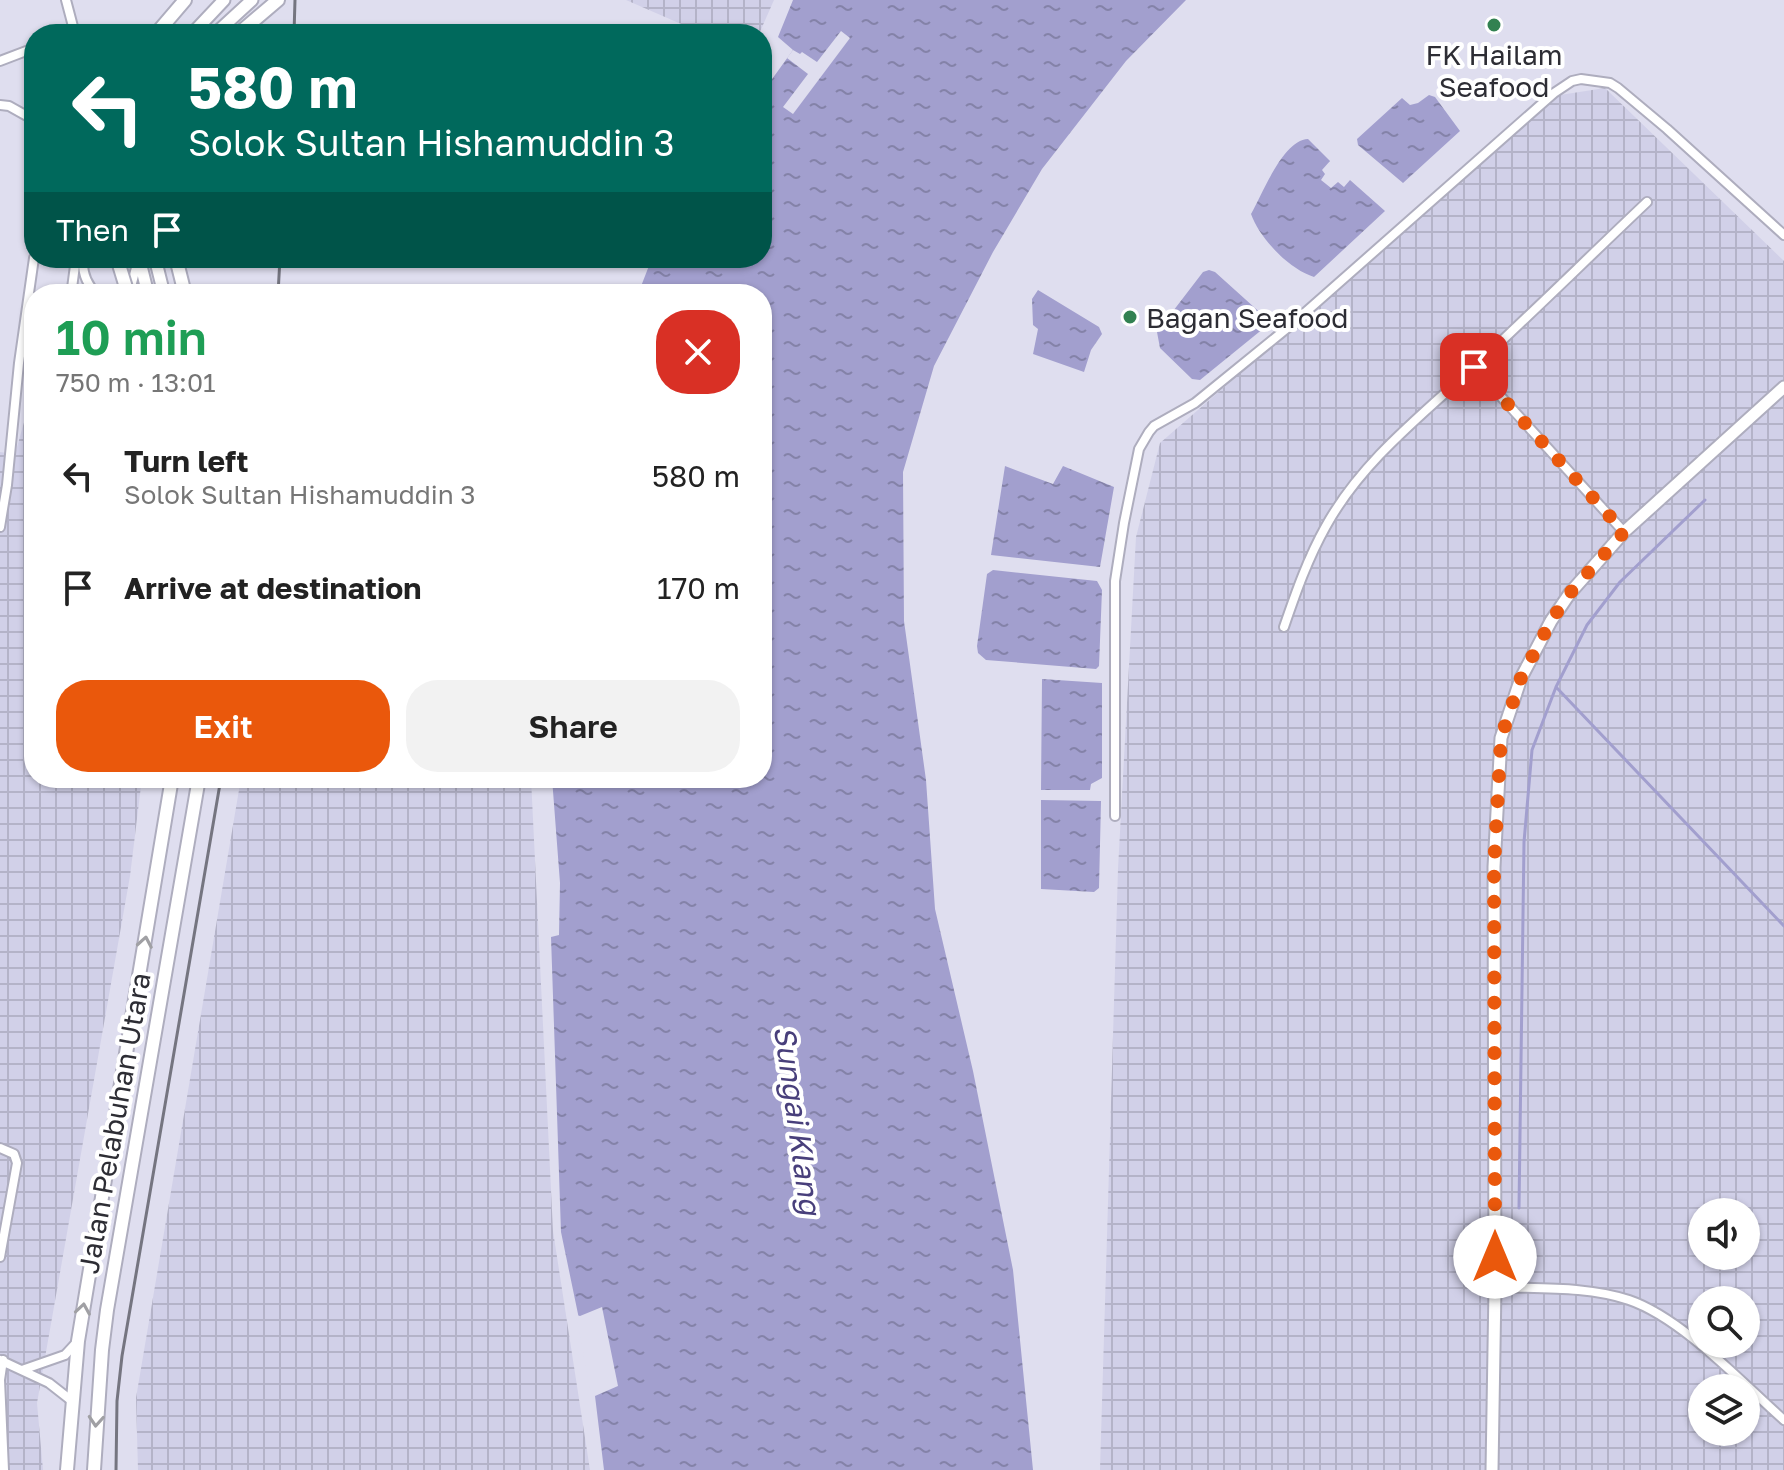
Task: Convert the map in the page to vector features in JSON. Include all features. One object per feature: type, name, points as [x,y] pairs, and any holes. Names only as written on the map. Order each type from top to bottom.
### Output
[{"type":"main road","points":[[165,24],[185,0]]},
{"type":"main road","points":[[250,24],[278,0]]},
{"type":"main road","name":"Jalan Pelabuhan Utara","points":[[67,1470],[78,1341],[170,788]]},
{"type":"main road","name":"Jalan Pelabuhan Utara","points":[[94,1470],[107,1310],[196,788]]},
{"type":"street","points":[[66,0],[72,24]]},
{"type":"street","points":[[201,24],[224,0]]},
{"type":"street","points":[[226,24],[252,0]]},
{"type":"street","points":[[0,61],[24,52]]},
{"type":"street","points":[[1115,816],[1115,581],[1139,449],[1154,426],[1195,403],[1291,325],[1503,137],[1572,81],[1593,80],[1618,88],[1784,235]]},
{"type":"street","points":[[0,105],[24,114]]},
{"type":"street","points":[[1284,627],[1300,580],[1326,525],[1365,471],[1418,416],[1474,367],[1647,202]]},
{"type":"street","points":[[0,527],[24,337]]},
{"type":"street","points":[[1474,367],[1624,532]]},
{"type":"street","points":[[1492,1470],[1494,867],[1501,738],[1521,678],[1551,621],[1570,593],[1624,532],[1784,387]]},
{"type":"street","points":[[0,1148],[14,1154],[17,1163],[0,1257]]},
{"type":"street","points":[[1495,1287],[1578,1290],[1628,1300],[1647,1308],[1688,1335],[1784,1420]]},
{"type":"street","points":[[22,1370],[65,1355],[78,1341]]},
{"type":"street","points":[[4,1470],[2,1360],[49,1383],[72,1401]]},
{"type":"shaded area","points":[[626,0],[774,0],[763,24],[681,24]]},
{"type":"shaded area","points":[[1605,88],[1784,261],[1784,1470],[1100,1470],[1118,869],[1136,537],[1160,443],[1560,95]]},
{"type":"shaded area","points":[[24,422],[24,788],[141,788],[130,876],[37,1403],[43,1470],[0,1470],[0,452],[15,454]]},
{"type":"shaded area","points":[[239,788],[531,788],[553,1231],[590,1470],[138,1470],[136,1398]]},
{"type":"water","name":"Sungai Klang","points":[[793,0],[1186,0],[1126,61],[1042,169],[993,252],[934,366],[903,472],[904,621],[926,780],[935,909],[973,1071],[1013,1270],[1033,1470],[604,1470],[595,1396],[561,1232],[551,937],[559,935],[560,883],[553,788],[772,788],[772,284],[642,284],[648,268],[772,268],[772,79],[793,50],[778,37]]},
{"type":"water","points":[[1429,95],[1435,97],[1460,131],[1403,183],[1358,145],[1357,139],[1402,98],[1410,105]]},
{"type":"water","points":[[1308,139],[1330,161],[1322,170],[1325,174],[1321,180],[1331,188],[1338,182],[1344,187],[1350,180],[1385,211],[1314,277],[1276,252],[1251,214],[1282,158],[1290,148]]},
{"type":"water","points":[[1209,270],[1265,317],[1264,328],[1200,380],[1192,379],[1160,348],[1157,332],[1203,272]]},
{"type":"water","points":[[1038,290],[1099,327],[1102,334],[1091,350],[1084,372],[1033,354],[1038,329],[1033,325],[1032,299]]},
{"type":"water","points":[[1005,466],[1053,484],[1063,466],[1114,487],[1100,567],[991,555]]},
{"type":"water","points":[[993,570],[1097,581],[1102,590],[1099,666],[1096,669],[986,660],[978,653],[987,574]]},
{"type":"water","points":[[1042,679],[1102,683],[1102,778],[1091,784],[1090,790],[1041,790]]},
{"type":"water","points":[[1041,800],[1101,801],[1099,888],[1094,892],[1041,889]]},
{"type":"pier","points":[[841,31],[850,38],[793,114],[783,107],[808,74],[787,58],[793,50],[817,62]]},
{"type":"pier","points":[[602,1307],[618,1386],[595,1396],[591,1394],[576,1315]]},
{"type":"waterway","points":[[1519,1208],[1524,842],[1532,750],[1556,687],[1587,625],[1620,582],[1705,500]]},
{"type":"waterway","points":[[1556,687],[1784,926]]},
{"type":"railway","points":[[294,24],[295,0]]},
{"type":"railway","points":[[279,268],[279,284]]},
{"type":"railway","points":[[116,1470],[117,1401],[122,1356],[219,788]]},
{"type":"place","name":"FK Hailam Seafood","points":[[1494,25]]},
{"type":"place","name":"Bagan Seafood","points":[[1130,317]]},
{"type":"route","points":[[1474,367],[1624,532],[1570,593],[1551,621],[1521,678],[1501,738],[1494,867],[1495,1257]]}]
